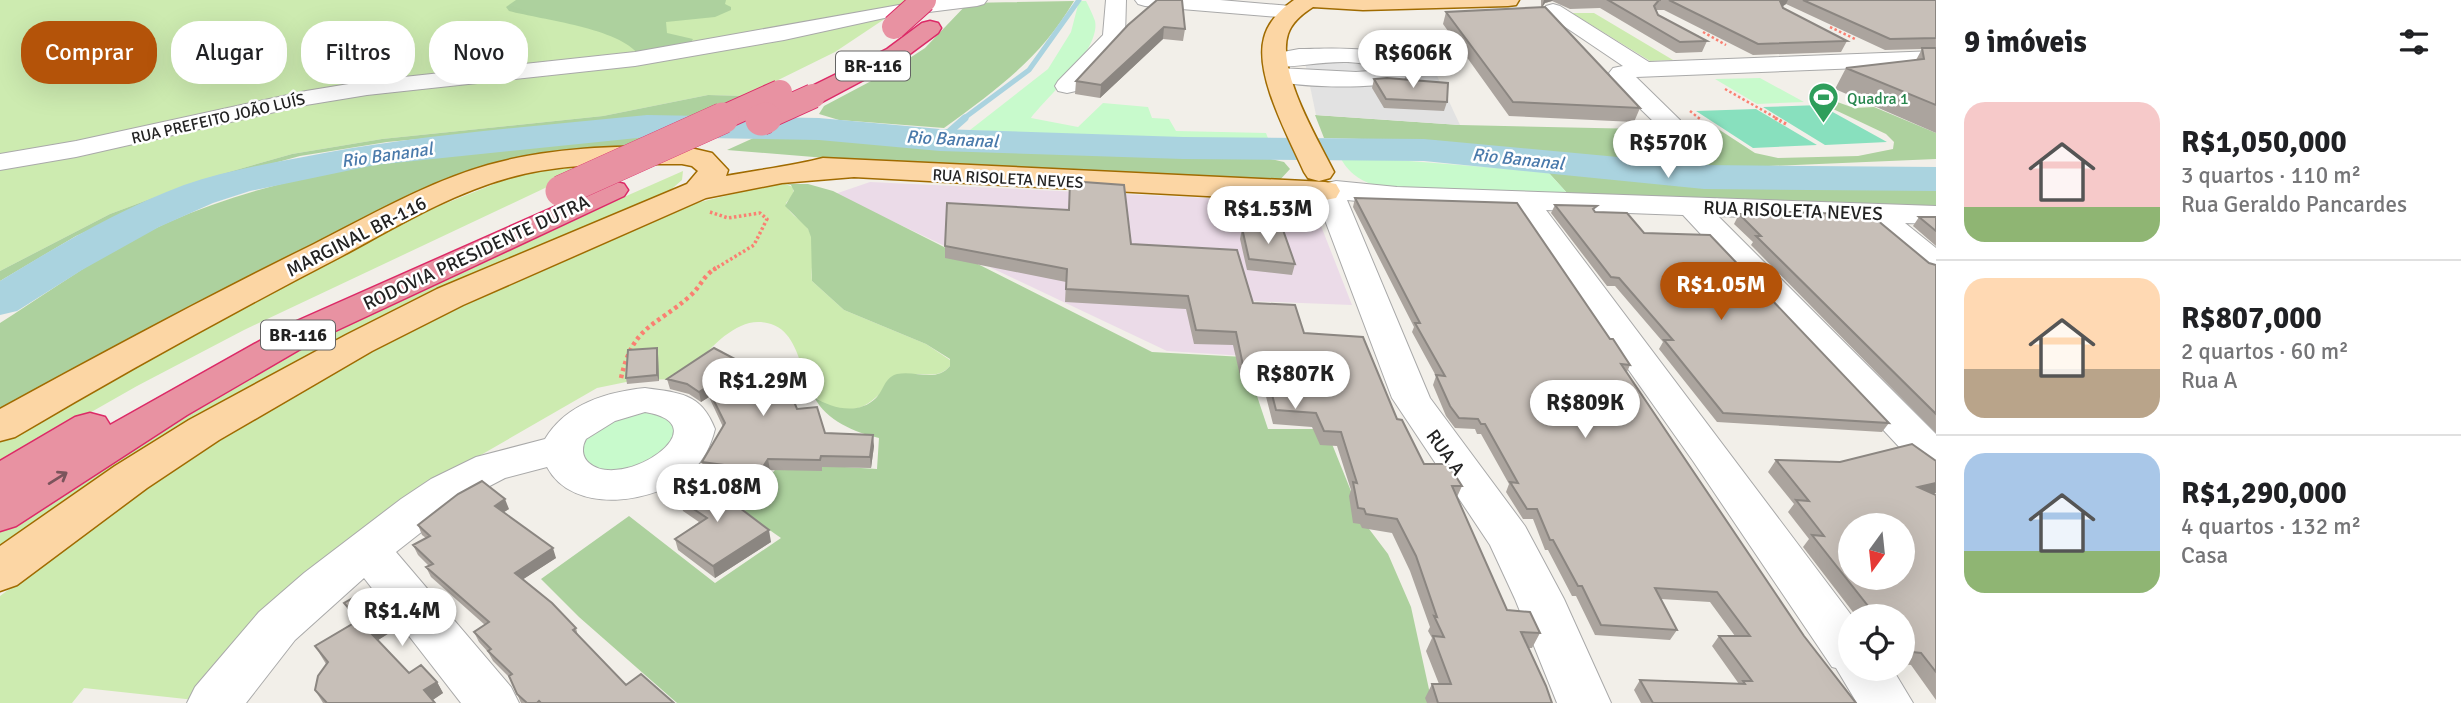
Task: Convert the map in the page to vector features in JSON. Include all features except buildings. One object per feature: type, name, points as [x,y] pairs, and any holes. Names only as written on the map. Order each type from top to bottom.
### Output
[{"type":"highway","name":"RODOVIA PRESIDENTE DUTRA","points":[[0,481],[146,394],[276,323],[384,270],[780,92],[864,47],[894,27],[924,0]]},
{"type":"highway","name":"RODOVIA PRESIDENTE DUTRA","points":[[0,514],[172,406],[303,332],[613,190],[813,96],[895,54],[930,28],[953,0]]},
{"type":"main road","points":[[1325,182],[1303,136],[1277,68],[1275,39],[1279,27],[1303,4],[1508,0]]},
{"type":"main road","name":"MARGINAL BR-116","points":[[0,427],[289,269],[462,184],[506,169],[555,160],[634,156],[701,184]]},
{"type":"main road","name":"RUA RISOLETA NEVES","points":[[701,184],[782,174],[848,170],[1263,190],[1325,182]]},
{"type":"main road","points":[[0,572],[131,477],[293,378],[450,297],[701,184]]},
{"type":"street","name":"RUA PREFEITO JOÃO LUÍS","points":[[0,162],[116,141],[306,98],[366,88],[635,58],[784,33],[889,11],[977,0]]},
{"type":"street","points":[[1067,86],[1114,36],[1116,0]]},
{"type":"street","points":[[1145,0],[1303,4]]},
{"type":"street","points":[[1546,5],[1644,69]]},
{"type":"street","points":[[1842,41],[1880,60]]},
{"type":"street","points":[[1710,45],[1747,65]]},
{"type":"street","points":[[1667,120],[1620,75],[1644,69],[1936,58]]},
{"type":"street","name":"RUA RISOLETA NEVES","points":[[1325,182],[1397,196],[1936,215]]},
{"type":"street","name":"RUA A","points":[[1325,182],[1411,398],[1429,428],[1507,535],[1527,571],[1584,703]]},
{"type":"street","points":[[1524,201],[1708,451],[1838,635]]},
{"type":"street","points":[[1691,206],[1916,440],[1936,455]]},
{"type":"street","points":[[1874,213],[1936,264]]},
{"type":"street","points":[[624,402],[665,402],[689,416],[695,428],[694,439],[681,460],[646,480],[629,484],[589,481],[572,472],[566,463],[564,448],[571,433],[584,420],[603,409],[624,402]]},
{"type":"street","points":[[214,703],[277,626],[417,510],[470,477],[518,459],[564,448]]},
{"type":"street","points":[[367,549],[492,703]]},
{"type":"street","points":[[1871,681],[1886,703]]},
{"type":"path","points":[[624,402],[621,391],[623,365],[629,348],[645,327],[689,297],[699,286],[703,276],[754,245],[767,219],[761,213],[744,217],[716,216],[710,213],[701,184]]},
{"type":"shaded area","points":[[1304,57],[1432,65],[1460,125],[1316,115]]},
{"type":"shaded area","points":[[870,182],[1312,203],[1352,305],[1249,301],[1261,357],[1167,351],[835,194]]},
{"type":"green space","points":[[0,0],[906,0],[898,8],[639,55],[528,66],[528,21],[429,21],[429,80],[415,83],[415,21],[301,21],[301,84],[407,84],[0,159]]},
{"type":"green space","points":[[516,0],[726,0],[725,4],[731,7],[731,10],[715,17],[666,22],[667,33],[693,39],[691,42],[639,55],[615,38],[598,32],[509,11],[506,7]]},
{"type":"green space","points":[[1074,1],[1047,40],[1016,72],[944,128],[839,120],[819,114],[824,106],[890,71],[925,48],[968,3]]},
{"type":"green space","points":[[1079,1],[1086,1],[1095,21],[1095,33],[1090,46],[1071,73],[1031,118],[1078,127],[1103,103],[1148,107],[1152,118],[1169,119],[1176,131],[1266,133],[1269,141],[1256,145],[1133,145],[1071,135],[970,130],[1048,69],[1071,32]]},
{"type":"green space","points":[[895,12],[835,52],[746,96],[708,95],[603,116],[382,139],[292,154],[201,180],[110,214],[0,271],[0,164],[230,116],[435,84],[528,84],[528,69]]},
{"type":"green space","points":[[1572,13],[1594,13],[1673,60],[1650,61]]},
{"type":"green space","points":[[1760,78],[1804,102],[1757,104],[1715,79]]},
{"type":"green space","points":[[708,95],[746,96],[691,121],[527,129],[387,142],[300,156],[222,177],[153,201],[76,236],[0,281],[0,271],[110,214],[201,180],[292,154],[382,139],[603,116]]},
{"type":"green space","points":[[1829,99],[1854,108],[1874,107],[1936,133],[1936,159],[1746,167],[1691,166],[1552,156],[1438,141],[1324,138],[1315,115],[1460,125],[1642,129],[1635,122],[1712,125],[1755,153],[1778,158],[1858,156],[1893,149],[1894,142],[1886,134],[1814,100]]},
{"type":"green space","name":"Quadra 1","points":[[1820,105],[1887,142],[1825,145],[1763,107]]},
{"type":"green space","points":[[1756,109],[1817,145],[1753,148],[1696,111]]},
{"type":"green space","points":[[669,130],[632,147],[525,162],[0,420],[0,323],[104,256],[169,222],[269,187],[372,165],[526,143]]},
{"type":"green space","points":[[767,132],[1103,155],[1271,159],[1284,162],[1290,169],[1278,182],[826,158],[727,150]]},
{"type":"green space","points":[[1346,156],[1548,172],[1568,194],[1381,187],[1353,174],[1341,159]]},
{"type":"green space","points":[[600,162],[244,330],[137,386],[0,464],[0,437],[404,220],[517,175],[554,166]]},
{"type":"green space","points":[[683,171],[682,180],[666,194],[526,257],[0,559],[0,530],[182,415],[294,352],[390,303]]},
{"type":"green space","points":[[1548,172],[1717,187],[1936,180],[1936,210],[1568,194]]},
{"type":"green space","points":[[785,184],[793,187],[794,194],[786,203],[811,235],[812,281],[844,310],[926,344],[950,360],[950,366],[946,370],[937,374],[911,374],[892,384],[863,406],[836,409],[822,402],[812,390],[792,343],[782,330],[764,322],[744,325],[717,343],[681,379],[636,380],[597,388],[453,471],[195,700],[84,688],[72,703],[0,703],[0,596],[192,453],[282,398],[476,295],[688,205],[770,185]]},
{"type":"green space","points":[[785,184],[808,184],[833,191],[1152,352],[1244,357],[1268,429],[1326,429],[1363,521],[1388,554],[1411,607],[1432,703],[677,703],[579,617],[541,579],[629,516],[715,583],[781,538],[744,512],[780,463],[877,469],[879,438],[834,419],[814,397],[837,407],[862,407],[876,398],[887,381],[897,374],[932,375],[950,366],[950,359],[926,344],[844,310],[812,281],[811,237],[808,229],[785,206],[794,191],[791,185]]},
{"type":"green space","points":[[634,405],[683,423],[661,466],[592,475],[573,443]]},
{"type":"waterway","points":[[963,119],[1029,70],[1079,0]]},
{"type":"waterway","points":[[940,140],[965,118]]},
{"type":"waterway","name":"Rio Bananal","points":[[0,301],[66,260],[144,218],[199,194],[241,181],[375,154],[647,126],[819,129],[940,140],[1183,148],[1424,150],[1704,177],[1936,179]]},
{"type":"place","name":"Quadra 1","points":[[1824,125]]}]
